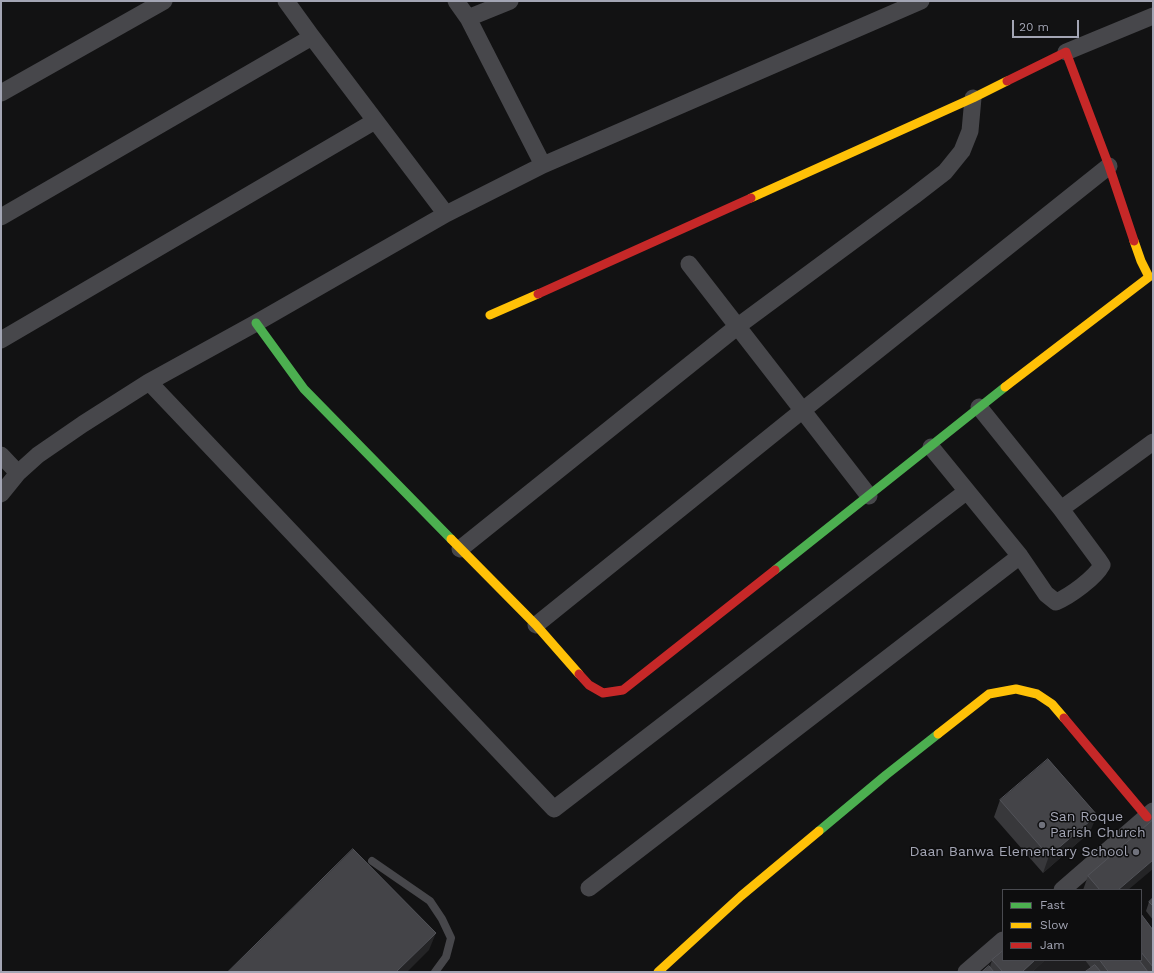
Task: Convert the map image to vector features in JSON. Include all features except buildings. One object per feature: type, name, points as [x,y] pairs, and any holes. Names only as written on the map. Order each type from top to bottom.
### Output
[{"type":"street","points":[[1,93],[164,1]]},
{"type":"street","points":[[286,1],[446,214]]},
{"type":"street","points":[[456,1],[468,18],[543,165]]},
{"type":"street","points":[[468,18],[510,1]]},
{"type":"street","points":[[1,494],[18,473],[38,455],[149,382],[256,323],[446,214],[543,165],[921,1]]},
{"type":"street","points":[[490,316],[973,98],[1066,52],[1153,16]]},
{"type":"street","points":[[1,217],[312,37]]},
{"type":"street","points":[[256,323],[304,389],[536,625],[589,685],[603,693],[623,690],[931,447],[979,407],[1151,275],[1141,261],[1109,166],[1066,52]]},
{"type":"street","points":[[460,549],[738,326],[945,172],[962,151],[970,131],[973,98]]},
{"type":"street","points":[[1,340],[375,121]]},
{"type":"street","points":[[536,625],[1109,166]]},
{"type":"street","points":[[689,264],[869,496]]},
{"type":"street","points":[[149,382],[554,809],[966,491]]},
{"type":"street","points":[[931,447],[1020,556],[1046,594],[1056,602],[1067,597],[1099,572],[1102,565],[1098,559],[979,407]]},
{"type":"street","points":[[1061,510],[1153,442]]},
{"type":"street","points":[[1,455],[18,473]]},
{"type":"street","points":[[589,888],[1020,556]]},
{"type":"street","points":[[658,972],[753,886],[886,775],[989,694],[1016,689],[1037,694],[1052,704],[1150,814],[1063,889]]},
{"type":"street","points":[[966,972],[1002,941]]},
{"type":"lane","points":[[372,861],[430,901],[442,919],[451,938],[446,957],[435,972]]},
{"type":"shaded area","points":[[1002,953],[1002,961],[1142,961],[1153,972],[980,972]]},
{"type":"traffic: fast","points":[[256,323],[304,389],[451,539]]},
{"type":"traffic: fast","points":[[775,570],[1005,387]]},
{"type":"traffic: fast","points":[[819,831],[938,734]]},
{"type":"traffic: slow","points":[[751,198],[973,98],[1007,81]]},
{"type":"traffic: slow","points":[[1005,387],[1149,277],[1141,261],[1134,241]]},
{"type":"traffic: slow","points":[[490,315],[538,294]]},
{"type":"traffic: slow","points":[[451,539],[536,625],[579,674]]},
{"type":"traffic: slow","points":[[938,734],[989,694],[1016,689],[1037,694],[1052,704],[1064,718]]},
{"type":"traffic: slow","points":[[658,972],[741,896],[819,831]]},
{"type":"traffic: jam","points":[[1007,81],[1066,52],[1109,166],[1134,241]]},
{"type":"traffic: jam","points":[[538,294],[751,198]]},
{"type":"traffic: jam","points":[[579,674],[589,685],[603,693],[623,690],[775,570]]},
{"type":"traffic: jam","points":[[1064,718],[1147,817]]},
{"type":"place","name":"San Roque Parish Church","points":[[1042,825]]},
{"type":"place","name":"Daan Banwa Elementary School","points":[[1136,852]]}]
